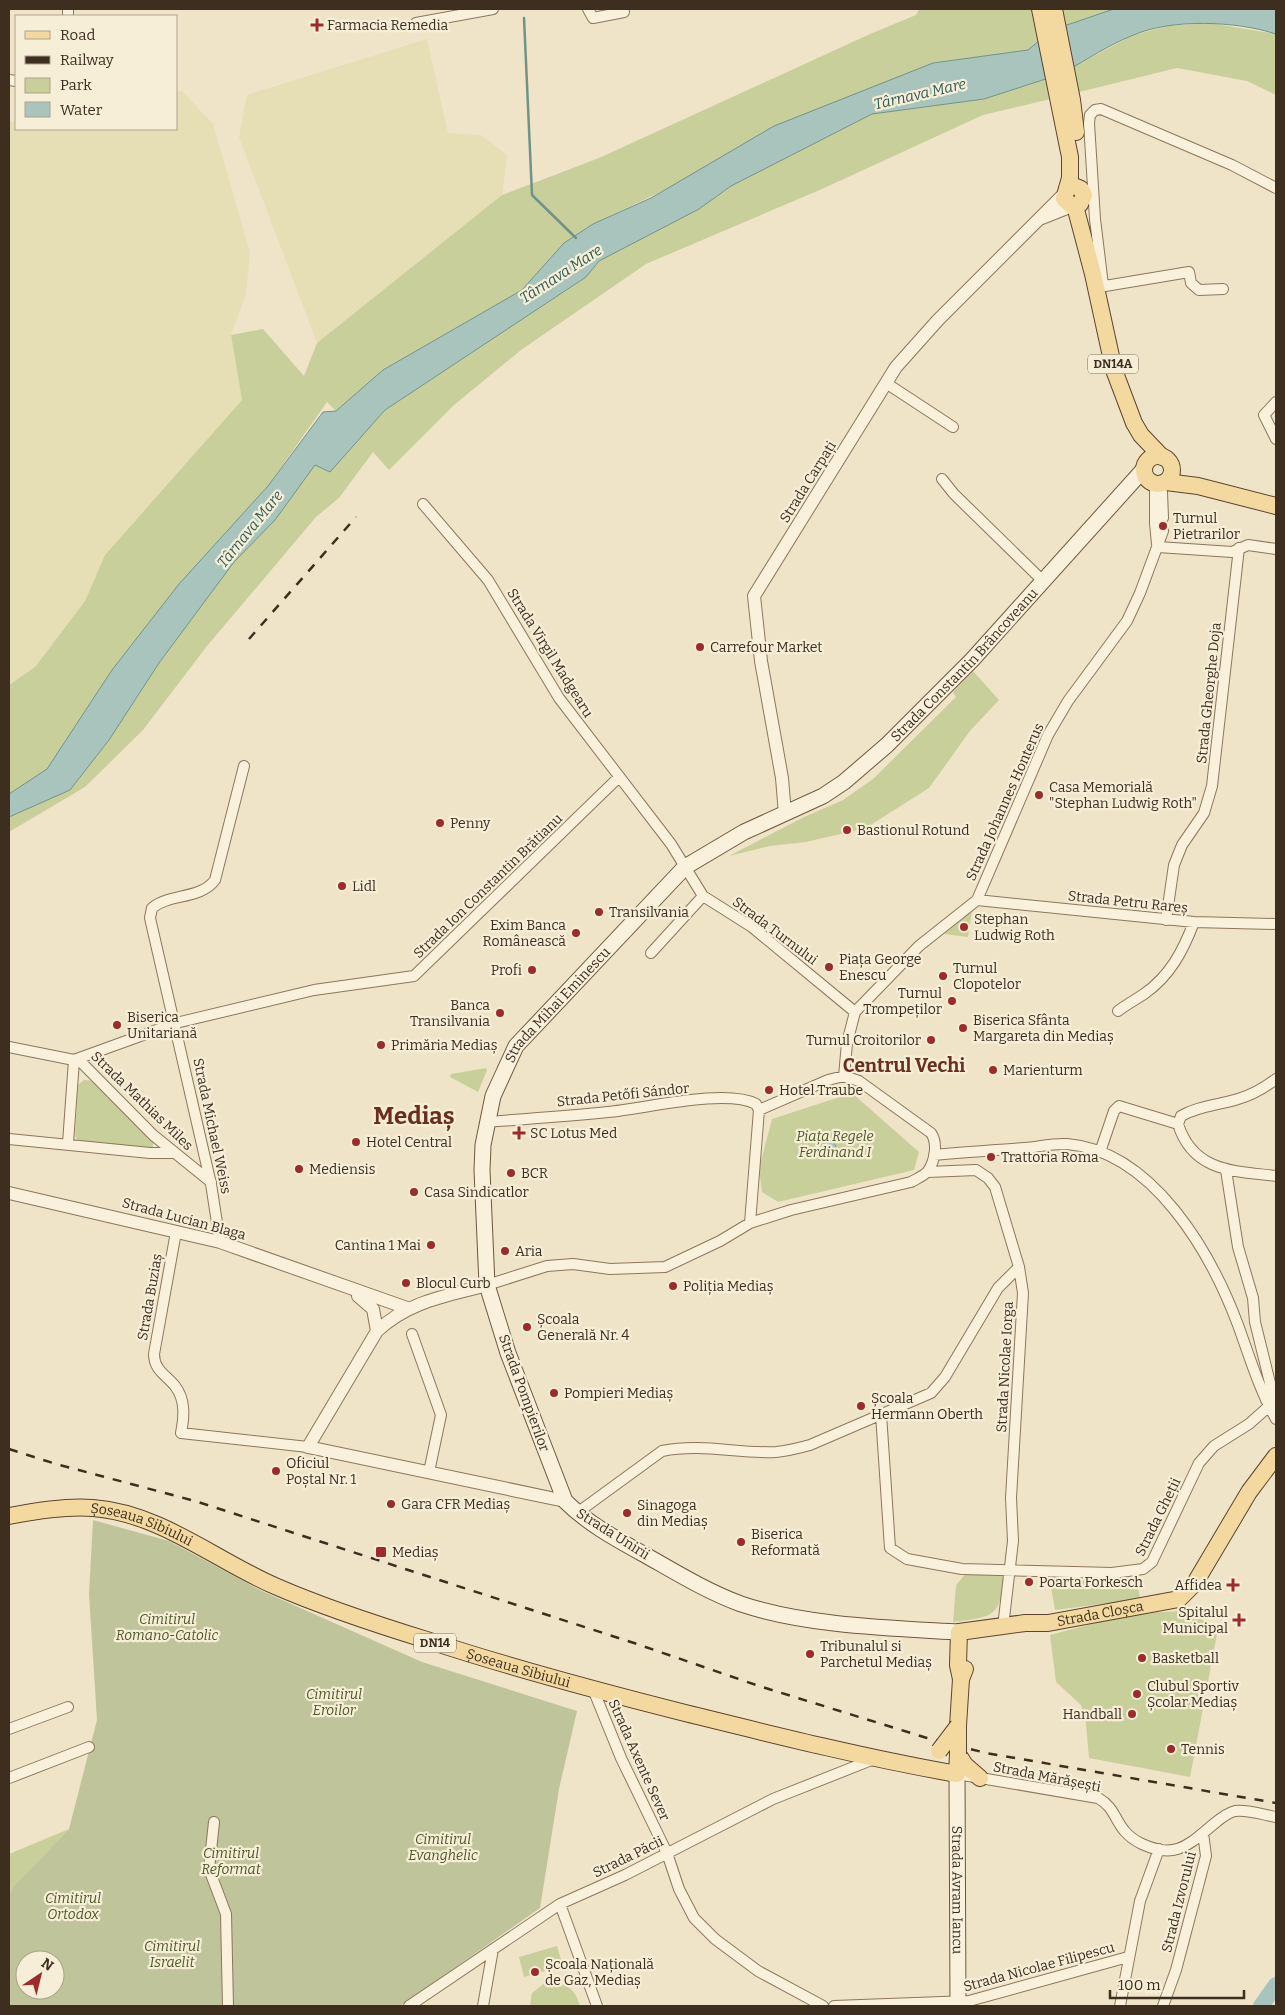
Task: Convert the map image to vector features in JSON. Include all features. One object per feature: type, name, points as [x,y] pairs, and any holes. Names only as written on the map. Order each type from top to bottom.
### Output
[{"type":"main road","name":"DN14A","points":[[1040,9],[1066,101]]},
{"type":"main road","name":"DN14A","points":[[1054,9],[1066,101],[1074,197],[1097,282],[1114,370],[1134,423],[1157,473],[1198,486],[1276,506]]},
{"type":"main road","name":"Strada Constantin Brâncoveanu","points":[[784,814],[823,796],[844,782],[881,750],[972,660],[1124,492],[1157,473]]},
{"type":"main road","name":"Strada Mihai Eminescu","points":[[487,1285],[482,1170],[486,1122],[496,1085],[523,1036],[685,867],[744,832],[784,814]]},
{"type":"main road","name":"Strada Pompierilor","points":[[487,1285],[508,1353],[565,1501]]},
{"type":"main road","name":"Strada Cloșca","points":[[964,1637],[1025,1623],[1048,1624],[1179,1599],[1195,1583],[1249,1492],[1276,1456]]},
{"type":"main road","name":"Strada Unirii","points":[[565,1501],[577,1513],[652,1558],[714,1592],[740,1603],[788,1616],[964,1637]]},
{"type":"main road","name":"Șoseaua Sibiului","points":[[9,1516],[66,1508],[93,1508],[122,1512],[157,1525],[258,1578],[323,1606],[433,1642],[593,1689],[875,1759],[956,1774]]},
{"type":"main road","points":[[956,1774],[962,1679],[966,1664],[964,1637],[986,1641],[1048,1624]]},
{"type":"main road","points":[[913,1767],[939,1751],[958,1726]]},
{"type":"main road","points":[[958,1754],[965,1765],[980,1778]]},
{"type":"main road","name":"Strada Avram Iancu","points":[[956,1774],[958,2004]]},
{"type":"street","points":[[416,23],[493,9]]},
{"type":"street","points":[[588,9],[590,15],[594,18],[624,12]]},
{"type":"street","points":[[1223,289],[1199,290],[1192,283],[1189,272],[1097,282],[1090,115],[1095,110],[1101,109],[1232,164],[1276,188]]},
{"type":"street","name":"Strada Carpați","points":[[784,814],[782,778],[761,661],[754,596],[886,383],[912,346],[1035,221],[1074,197]]},
{"type":"street","points":[[886,383],[952,427]]},
{"type":"street","points":[[1276,402],[1264,415],[1276,439]]},
{"type":"street","points":[[1157,473],[1163,518]]},
{"type":"street","points":[[1157,473],[1154,523],[1158,547],[1232,552],[1248,545],[1276,549]]},
{"type":"street","points":[[942,479],[954,494],[1044,582]]},
{"type":"street","name":"Strada Virgil Madgearu","points":[[423,504],[488,580],[559,698],[670,844],[685,867]]},
{"type":"street","name":"Strada Johannes Honterus","points":[[855,1012],[919,946],[977,900],[1048,735],[1068,701],[1126,621],[1158,547],[1163,530]]},
{"type":"street","name":"Strada Gheorghe Doja","points":[[1166,920],[1174,865],[1182,845],[1204,813],[1212,786],[1239,548]]},
{"type":"street","name":"Strada Michael Weiss","points":[[220,1242],[211,1182],[176,1023],[150,918],[152,908],[159,902],[207,888],[215,880],[226,844],[244,766]]},
{"type":"street","name":"Strada Ion Constantin Brătianu","points":[[76,1059],[176,1023],[314,990],[414,976],[618,778]]},
{"type":"street","name":"Strada Turnului","points":[[685,867],[703,896],[752,928],[855,1012]]},
{"type":"street","points":[[650,953],[703,896]]},
{"type":"street","name":"Strada Petru Rareș","points":[[977,900],[1166,920],[1276,924]]},
{"type":"street","points":[[1118,1011],[1144,994],[1174,966],[1184,950],[1194,922]]},
{"type":"street","points":[[844,1076],[847,1043],[855,1012]]},
{"type":"street","points":[[9,1047],[76,1059]]},
{"type":"street","name":"Strada Mathias Miles","points":[[68,1143],[76,1059]]},
{"type":"street","name":"Strada Mathias Miles","points":[[76,1059],[174,1153],[211,1182]]},
{"type":"street","points":[[308,1447],[377,1332],[407,1308],[547,1266],[573,1264],[619,1269],[666,1267],[720,1242],[750,1223],[791,1210],[911,1182],[928,1172],[934,1155],[935,1141],[930,1133],[859,1081],[844,1076],[828,1080],[759,1110],[750,1223]]},
{"type":"street","points":[[1276,1079],[1262,1089],[1238,1099],[1189,1111],[1181,1116],[1178,1124],[1188,1148],[1204,1160],[1226,1170],[1276,1176]]},
{"type":"street","name":"Strada Petőfi Sándor","points":[[486,1122],[611,1112],[710,1100],[740,1099],[756,1104],[759,1110]]},
{"type":"street","points":[[1100,1152],[1114,1111],[1119,1106],[1178,1124]]},
{"type":"street","points":[[9,1139],[68,1143],[150,1153],[174,1153]]},
{"type":"street","points":[[934,1155],[1066,1144],[1100,1152],[1139,1175],[1168,1201],[1186,1226],[1220,1286],[1237,1323],[1255,1377],[1270,1402],[1276,1419]]},
{"type":"street","name":"Strada Nicolae Iorga","points":[[928,1172],[976,1170],[988,1178],[995,1187],[1019,1267],[1023,1294],[1011,1498],[1011,1570],[1003,1627]]},
{"type":"street","points":[[1226,1170],[1238,1247],[1253,1298],[1255,1322],[1272,1391],[1270,1402]]},
{"type":"street","name":"Strada Lucian Blaga","points":[[9,1193],[220,1242],[407,1308]]},
{"type":"street","name":"Strada Buziaș","points":[[176,1232],[154,1361],[158,1369],[176,1387],[180,1395],[184,1418],[181,1433],[308,1447]]},
{"type":"street","points":[[577,1513],[657,1454],[677,1448],[716,1447],[774,1452],[792,1449],[810,1445],[922,1397],[938,1386],[998,1288],[1019,1267]]},
{"type":"street","name":"Strada Lucian Blaga","points":[[348,1288],[373,1309],[377,1332]]},
{"type":"street","points":[[412,1334],[441,1414],[429,1472]]},
{"type":"street","name":"Strada Gheții","points":[[1011,1570],[1112,1573],[1148,1567],[1199,1463],[1214,1446],[1249,1424],[1270,1402]]},
{"type":"street","points":[[881,1414],[890,1548],[907,1559],[930,1565],[962,1570],[1011,1570]]},
{"type":"street","name":"Strada Unirii","points":[[308,1447],[565,1501]]},
{"type":"street","name":"Strada Axente Sever","points":[[593,1689],[621,1758],[667,1853],[679,1889],[694,1918],[758,1971],[823,2006]]},
{"type":"street","points":[[9,1729],[68,1707]]},
{"type":"street","points":[[9,1778],[89,1747]]},
{"type":"street","name":"Strada Păcii","points":[[409,2006],[560,1904],[625,1875],[773,1799],[875,1759]]},
{"type":"street","name":"Strada Mărășești","points":[[956,1774],[1098,1798],[1111,1808],[1123,1832],[1144,1845],[1159,1849]]},
{"type":"street","name":"Strada Izvorului","points":[[1159,1849],[1170,1852],[1192,1844],[1228,1813],[1235,1811],[1276,1818]]},
{"type":"street","points":[[214,1822],[209,1869],[226,1914],[228,2006]]},
{"type":"street","name":"Strada Izvorului","points":[[1163,2006],[1176,1970],[1206,1856],[1203,1833]]},
{"type":"street","points":[[1120,2006],[1140,1901],[1159,1849]]},
{"type":"street","points":[[560,1904],[597,2006]]},
{"type":"street","points":[[483,2006],[493,1949]]},
{"type":"street","name":"Strada Nicolae Filipescu","points":[[958,2004],[1128,1957]]},
{"type":"street","points":[[834,2006],[958,2004]]},
{"type":"shaded area","points":[[427,39],[448,133],[481,135],[507,155],[502,195],[317,343],[239,137],[247,95]]},
{"type":"shaded area","points":[[182,91],[213,124],[250,252],[246,294],[231,335],[242,400],[105,555],[85,601],[35,667],[9,685],[9,121],[15,122],[15,130],[178,130],[178,92]]},
{"type":"green space","points":[[919,9],[1032,9],[1046,35],[1028,50],[933,63],[593,224],[564,243],[522,290],[383,370],[336,411],[327,402],[268,486],[179,584],[112,670],[47,769],[9,794],[9,685],[35,667],[85,601],[105,555],[242,400],[231,335],[263,329],[304,376],[317,343],[502,195],[599,158],[870,34],[916,15]]},
{"type":"green space","points":[[1058,9],[1114,9],[1058,28]]},
{"type":"green space","points":[[1210,23],[1276,34],[1276,95],[1247,81],[1177,68],[1071,94],[1066,71],[1133,35],[1168,26]]},
{"type":"green space","points":[[1055,76],[1059,97],[983,115],[822,189],[646,264],[521,350],[454,405],[389,470],[373,452],[339,498],[316,517],[207,646],[143,730],[85,787],[9,832],[9,817],[70,790],[109,740],[159,663],[234,562],[275,520],[315,465],[330,472],[385,410],[586,277],[599,261],[699,209],[731,186],[872,114],[984,99]]},
{"type":"green space","points":[[973,671],[999,700],[970,731],[929,788],[866,828],[806,842],[770,846],[729,856],[804,817],[843,800],[873,779],[956,697],[953,692]]},
{"type":"green space","points":[[972,911],[968,937],[944,934]]},
{"type":"green space","points":[[486,1068],[487,1070],[478,1092],[450,1077],[451,1074]]},
{"type":"green space","points":[[84,1080],[97,1081],[153,1135],[153,1149],[80,1143],[75,1136],[78,1085]]},
{"type":"green space","name":"Piața Regele Ferdinand I","points":[[852,1093],[919,1152],[914,1170],[778,1202],[762,1192],[759,1169],[772,1119]]},
{"type":"green space","points":[[93,1520],[169,1541],[262,1591],[422,1662],[577,1711],[559,1789],[540,1908],[400,2006],[9,2006],[9,1895],[13,1887],[69,1829],[97,1720],[89,1594]]},
{"type":"green space","points":[[967,1572],[1007,1572],[1001,1598],[994,1611],[980,1618],[953,1622],[956,1585]]},
{"type":"green space","points":[[1136,1576],[1140,1599],[1055,1610],[1050,1581],[1115,1580]]},
{"type":"green space","name":"Clubul Sportiv Școlar Mediaș","points":[[1187,1611],[1218,1629],[1190,1777],[1089,1758],[1086,1724],[1081,1705],[1056,1682],[1050,1635],[1134,1613]]},
{"type":"green space","points":[[69,1829],[13,1887],[9,1895],[9,1854]]},
{"type":"green space","points":[[557,1946],[563,1966],[524,1977],[519,1957]]},
{"type":"green space","points":[[547,1981],[559,1983],[572,1990],[580,2006],[530,2006],[532,1993]]},
{"type":"water","points":[[1114,9],[1276,9],[1276,34],[1242,26],[1223,24],[1204,23],[1165,26],[1131,36],[1066,71],[1058,28]]},
{"type":"water","name":"Târnava Mare","points":[[1046,35],[1055,76],[984,99],[872,114],[731,186],[699,209],[599,261],[586,277],[385,410],[330,472],[315,465],[275,520],[234,562],[159,663],[109,740],[70,790],[9,817],[9,794],[47,769],[112,670],[179,584],[268,486],[323,412],[336,411],[383,370],[522,290],[564,243],[593,224],[651,198],[774,126],[933,63],[1028,50]]},
{"type":"water","points":[[829,1141],[834,1143],[836,1148],[834,1153],[829,1155],[824,1153],[822,1148],[824,1143]]},
{"type":"waterway","points":[[524,18],[532,195],[576,238]]},
{"type":"waterway","points":[[1261,2006],[1276,1985]]},
{"type":"railway","points":[[249,639],[356,517]]},
{"type":"railway","points":[[9,1449],[56,1464],[195,1501],[634,1643],[759,1686],[927,1738],[986,1753],[1276,1803]]},
{"type":"place","name":"Farmacia Remedia","points":[[317,25]]},
{"type":"place","name":"Turnul Pietrarilor","points":[[1163,526]]},
{"type":"place","name":"Carrefour Market","points":[[700,647]]},
{"type":"place","name":"Casa Memorială \"Stephan Ludwig Roth\"","points":[[1039,795]]},
{"type":"place","name":"Penny","points":[[440,823]]},
{"type":"place","name":"Bastionul Rotund","points":[[847,830]]},
{"type":"place","name":"Lidl","points":[[342,886]]},
{"type":"place","name":"Transilvania","points":[[599,912]]},
{"type":"place","name":"Stephan Ludwig Roth","points":[[964,927]]},
{"type":"place","name":"Exim Banca Românească","points":[[576,933]]},
{"type":"place","name":"Piața George Enescu","points":[[829,967]]},
{"type":"place","name":"Profi","points":[[532,970]]},
{"type":"place","name":"Turnul Clopotelor","points":[[943,976]]},
{"type":"place","name":"Turnul Trompeților","points":[[952,1001]]},
{"type":"place","name":"Banca Transilvania","points":[[500,1013]]},
{"type":"place","name":"Biserica Unitariană","points":[[117,1025]]},
{"type":"place","name":"Biserica Sfânta Margareta din Mediaș","points":[[963,1028]]},
{"type":"place","name":"Turnul Croitorilor","points":[[931,1040]]},
{"type":"place","name":"Primăria Mediaș","points":[[381,1045]]},
{"type":"place","name":"Marienturm","points":[[993,1070]]},
{"type":"place","name":"Hotel Traube","points":[[769,1090]]},
{"type":"place","name":"SC Lotus Med","points":[[519,1133]]},
{"type":"place","name":"Hotel Central","points":[[356,1142]]},
{"type":"place","name":"Trattoria Roma","points":[[991,1157]]},
{"type":"place","name":"Mediensis","points":[[299,1169]]},
{"type":"place","name":"BCR","points":[[511,1173]]},
{"type":"place","name":"Casa Sindicatlor","points":[[414,1192]]},
{"type":"place","name":"Cantina 1 Mai","points":[[431,1245]]},
{"type":"place","name":"Aria","points":[[505,1251]]},
{"type":"place","name":"Blocul Curb","points":[[406,1283]]},
{"type":"place","name":"Poliția Mediaș","points":[[673,1286]]},
{"type":"place","name":"Școala Generală Nr. 4","points":[[527,1327]]},
{"type":"place","name":"Pompieri Mediaș","points":[[554,1393]]},
{"type":"place","name":"Școala Hermann Oberth","points":[[861,1406]]},
{"type":"place","name":"Oficiul Poștal Nr. 1","points":[[276,1471]]},
{"type":"place","name":"Gara CFR Mediaș","points":[[391,1504]]},
{"type":"place","name":"Sinagoga din Mediaș","points":[[627,1513]]},
{"type":"place","name":"Biserica Reformată","points":[[741,1542]]},
{"type":"place","name":"Mediaș","points":[[381,1552]]},
{"type":"place","name":"Poarta Forkesch","points":[[1029,1582]]},
{"type":"place","name":"Affidea","points":[[1233,1585]]},
{"type":"place","name":"Spitalul Municipal","points":[[1239,1620]]},
{"type":"place","name":"Tribunalul si Parchetul Mediaș","points":[[810,1654]]},
{"type":"place","name":"Basketball","points":[[1142,1658]]},
{"type":"place","name":"Clubul Sportiv Școlar Mediaș","points":[[1137,1694]]},
{"type":"place","name":"Handball","points":[[1132,1714]]},
{"type":"place","name":"Tennis","points":[[1171,1749]]},
{"type":"place","name":"Școala Națională de Gaz, Mediaș","points":[[535,1972]]},
{"type":"district","name":"Centrul Vechi","points":[[904,1065]]},
{"type":"district","name":"Mediaș","points":[[414,1116]]},
{"type":"park label","name":"Cimitirul Romano-Catolic","points":[[167,1628]]},
{"type":"park label","name":"Cimitirul Eroilor","points":[[334,1702]]},
{"type":"park label","name":"Cimitirul Evanghelic","points":[[443,1848]]},
{"type":"park label","name":"Cimitirul Reformat","points":[[231,1862]]},
{"type":"park label","name":"Cimitirul Ortodox","points":[[73,1906]]},
{"type":"park label","name":"Cimitirul Israelit","points":[[172,1954]]}]
